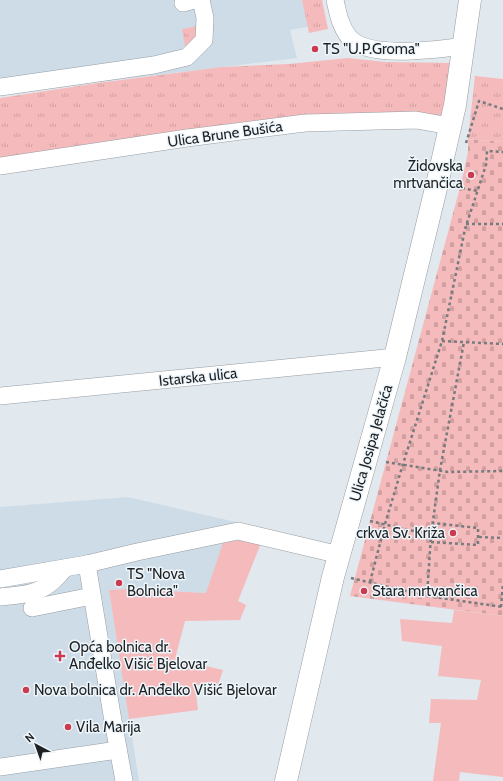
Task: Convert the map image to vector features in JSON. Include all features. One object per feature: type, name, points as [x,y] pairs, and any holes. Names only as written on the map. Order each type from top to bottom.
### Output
[{"type":"main road","name":"Ulica Josipa Jelačića","points":[[286,781],[340,555],[460,130],[455,105],[464,52],[470,0]]},
{"type":"street","points":[[0,87],[154,65],[187,57],[204,40],[205,18],[201,0]]},
{"type":"street","points":[[335,0],[341,25],[350,38],[363,46],[377,49],[464,52]]},
{"type":"street","name":"Ulica Brune Bušića","points":[[0,166],[188,138],[305,123],[416,120],[460,130]]},
{"type":"street","name":"Istarska ulica","points":[[0,396],[395,357]]},
{"type":"street","points":[[0,578],[87,564],[238,531],[340,555]]},
{"type":"street","points":[[87,564],[124,781]]},
{"type":"street","points":[[0,598],[27,594],[40,590],[52,582],[65,568]]},
{"type":"street","points":[[32,608],[92,596]]},
{"type":"street","points":[[0,767],[118,750]]},
{"type":"path","points":[[460,130],[479,101],[503,109]]},
{"type":"path","points":[[370,582],[385,524],[442,341],[466,224],[486,165],[487,151],[503,152]]},
{"type":"path","points":[[456,188],[478,191]]},
{"type":"path","points":[[466,224],[503,224]]},
{"type":"path","points":[[442,341],[503,344]]},
{"type":"path","points":[[427,596],[431,535],[440,470],[464,342]]},
{"type":"path","points":[[386,462],[448,472],[503,471]]},
{"type":"path","points":[[370,521],[431,535]]},
{"type":"path","points":[[431,542],[478,546],[479,537],[478,528],[433,523]]},
{"type":"path","points":[[479,537],[503,538]]},
{"type":"path","points":[[351,578],[427,596],[502,607],[503,583]]},
{"type":"shaded area","points":[[0,0],[312,0],[317,25],[290,30],[297,58],[0,94]]},
{"type":"shaded area","name":"Opća bolnica dr. Anđelko Višić Bjelovar","points":[[128,497],[326,543],[279,547],[246,539],[206,593],[126,589],[109,590],[139,781],[0,781],[0,507]]},
{"type":"green space","points":[[302,0],[322,0],[328,29],[309,33]]},
{"type":"green space","points":[[198,26],[199,35],[186,53],[182,29]]},
{"type":"green space","points":[[348,58],[385,62],[455,63],[447,120],[305,123],[0,166],[0,98],[98,83],[222,67],[289,64]]},
{"type":"green space","points":[[475,76],[503,79],[503,142],[468,139]]},
{"type":"green space","points":[[468,139],[503,142],[503,616],[350,596],[461,184],[468,152]]},
{"type":"green space","points":[[246,539],[261,543],[238,601],[246,605],[240,620],[185,621],[175,659],[223,670],[218,685],[195,685],[198,710],[129,719],[109,590],[126,589],[206,593],[223,543]]},
{"type":"green space","points":[[454,610],[503,616],[503,777],[460,772],[459,781],[433,781],[441,723],[429,723],[431,699],[477,700],[481,680],[438,676],[442,646],[402,641],[400,619],[452,623]]},
{"type":"place","name":"TS \"U.P.Groma\"","points":[[315,49]]},
{"type":"place","name":"Židovska mrtvančica","points":[[471,175]]},
{"type":"place","name":"crkva Sv. Križa","points":[[453,533]]},
{"type":"place","name":"TS \"Nova Bolnica\"","points":[[119,583]]},
{"type":"place","name":"Stara mrtvančica","points":[[364,591]]},
{"type":"place","name":"Opća bolnica dr. Anđelko Višić Bjelovar","points":[[60,656]]},
{"type":"place","name":"Nova bolnica dr. Anđelko Višić Bjelovar","points":[[26,690]]},
{"type":"place","name":"Vila Marija","points":[[68,727]]}]
